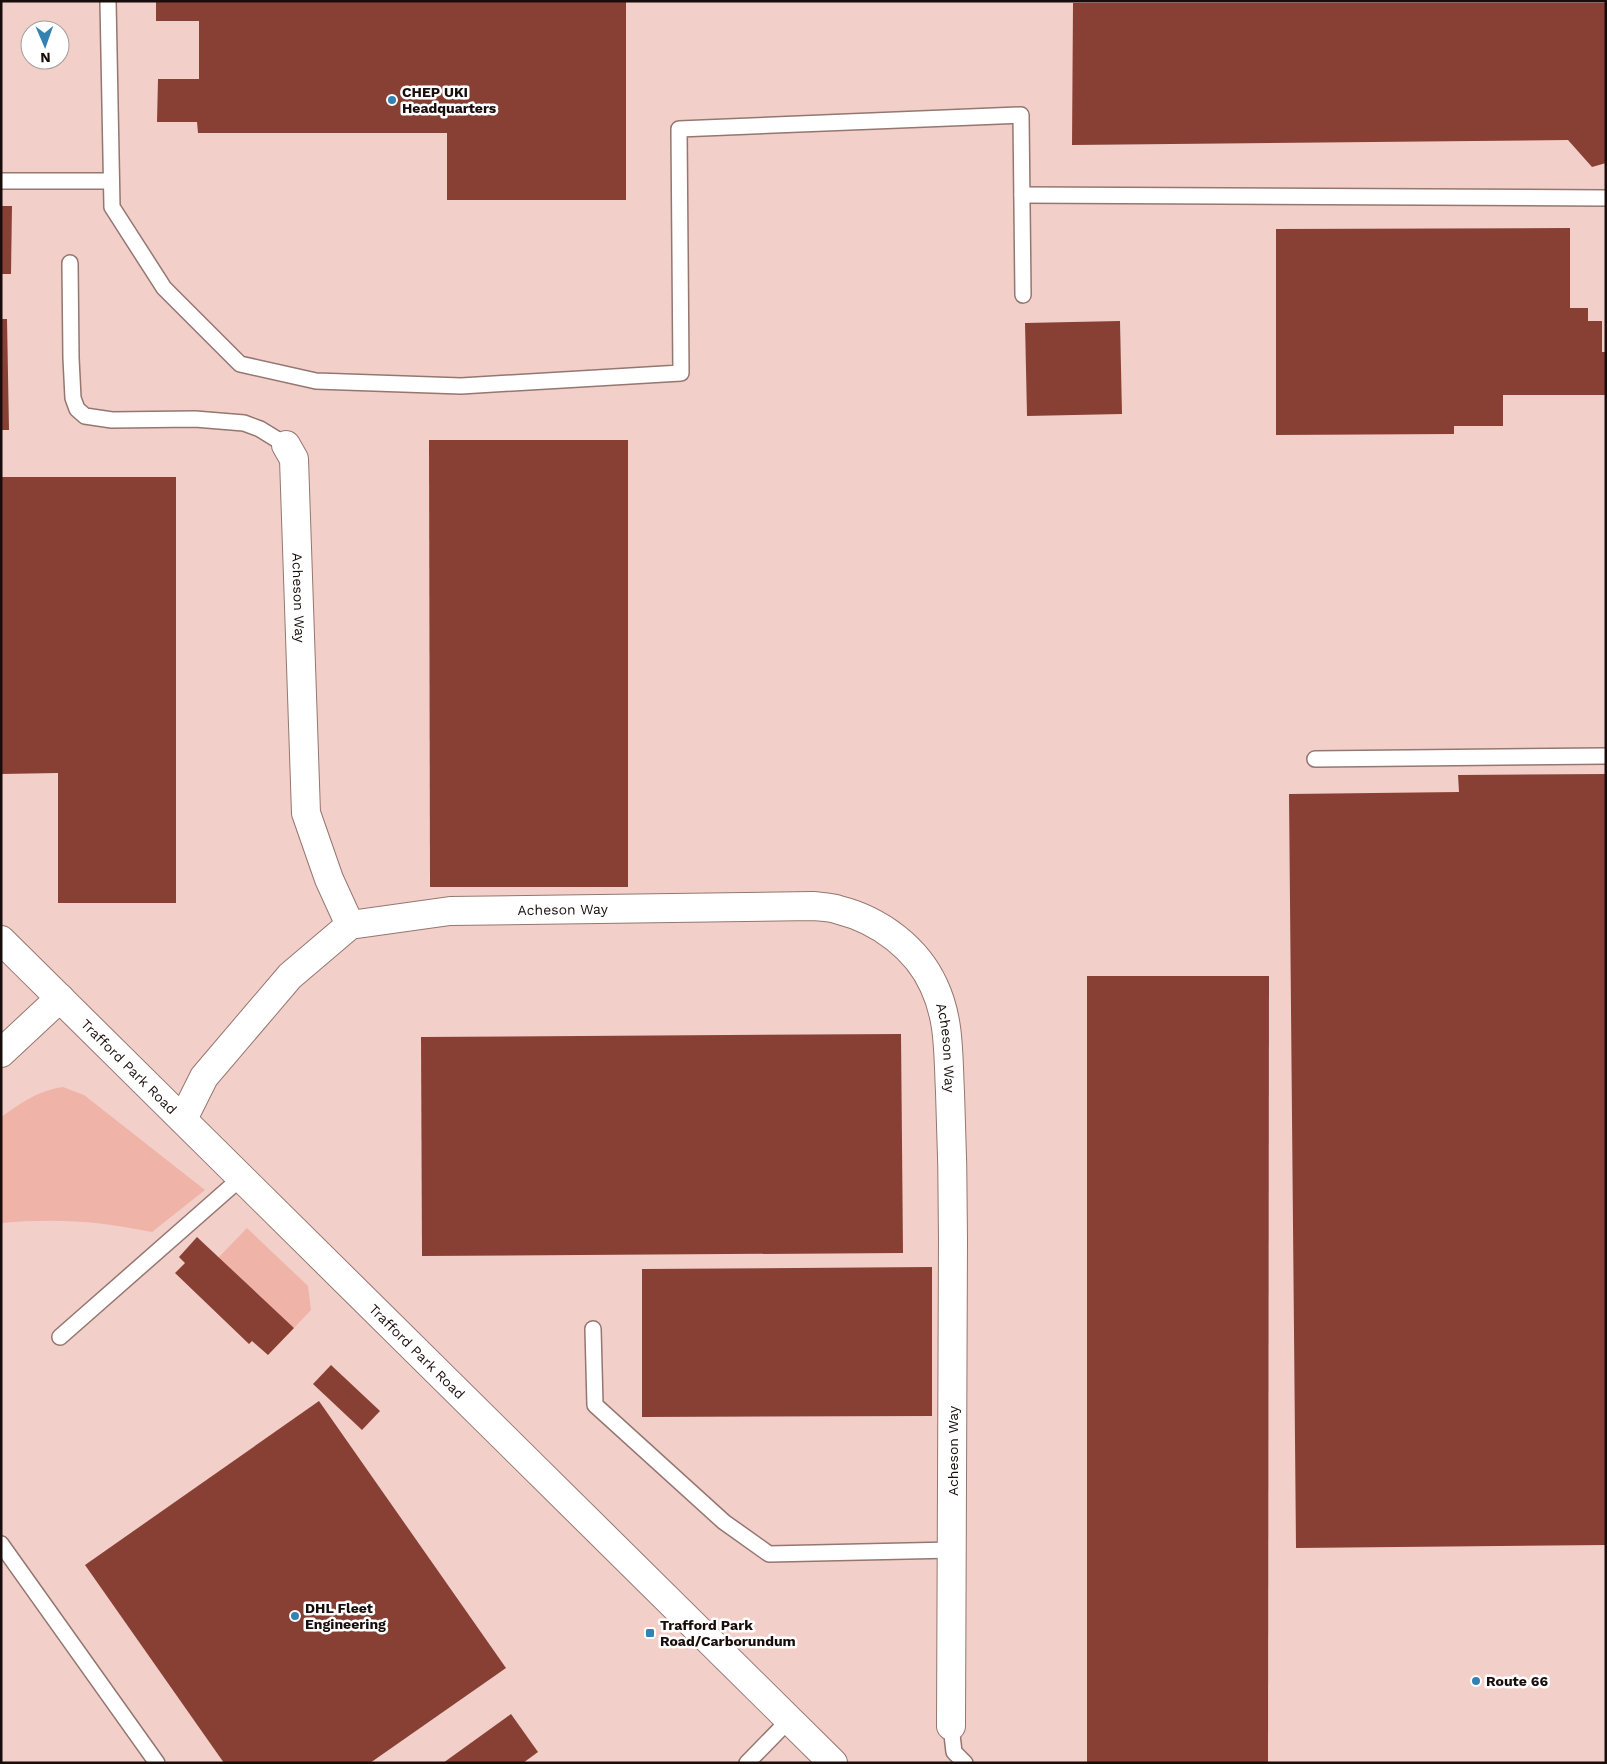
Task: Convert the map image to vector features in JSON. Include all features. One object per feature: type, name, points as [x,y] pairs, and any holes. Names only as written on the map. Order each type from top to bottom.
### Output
[{"type":"street","name":"Acheson Way","points":[[286,445],[294,459],[306,813],[329,879],[350,925],[450,911],[812,906],[838,909],[884,928],[920,962],[934,984],[943,1007],[948,1032],[953,1160],[951,1726]]},
{"type":"street","points":[[183,1119],[204,1077],[290,976],[350,925]]},
{"type":"street","name":"Trafford Park Road","points":[[1,940],[833,1763]]},
{"type":"street","points":[[1,1053],[60,998]]},
{"type":"lane","points":[[108,1],[112,207],[164,288],[240,364],[316,381],[461,386],[680,373],[679,129],[1021,115],[1023,295]]},
{"type":"lane","points":[[1,181],[111,181]]},
{"type":"lane","points":[[1022,195],[1606,198]]},
{"type":"lane","points":[[70,263],[70,358],[73,398],[77,409],[85,416],[112,420],[195,419],[244,423],[268,433],[286,445]]},
{"type":"lane","points":[[1316,758],[1606,756]]},
{"type":"lane","points":[[60,1336],[242,1177]]},
{"type":"lane","points":[[593,1329],[594,1405],[724,1522],[770,1554],[952,1550]]},
{"type":"lane","points":[[1,1544],[157,1763]]},
{"type":"lane","points":[[747,1763],[790,1720]]},
{"type":"lane","points":[[951,1726],[954,1752],[965,1763]]},
{"type":"shaded area","points":[[1,1],[1606,1],[1606,1763],[1,1763]]},
{"type":"shaded area","points":[[63,1087],[84,1095],[205,1190],[152,1232],[77,1221],[1,1223],[1,1117],[38,1094]]},
{"type":"shaded area","points":[[247,1228],[308,1286],[311,1310],[294,1328],[218,1258]]},
{"type":"building","name":"CHEP UKI Headquarters","points":[[156,1],[626,1],[626,200],[447,200],[447,133],[198,133],[197,122],[157,122],[158,79],[199,79],[199,21],[156,21]]},
{"type":"building","points":[[1073,3],[1606,3],[1606,163],[1592,167],[1568,140],[1072,145]]},
{"type":"building","points":[[1,206],[12,206],[11,274],[1,274]]},
{"type":"building","points":[[1570,228],[1570,308],[1588,308],[1588,321],[1602,321],[1602,352],[1606,352],[1606,395],[1503,395],[1503,426],[1454,426],[1454,434],[1276,435],[1276,229]]},
{"type":"building","points":[[1,319],[7,319],[9,430],[1,430]]},
{"type":"building","points":[[1120,321],[1122,414],[1027,416],[1025,323]]},
{"type":"building","points":[[429,440],[628,440],[628,887],[430,887]]},
{"type":"building","points":[[1,477],[176,477],[176,903],[58,903],[58,773],[1,774]]},
{"type":"building","points":[[1606,774],[1606,1545],[1296,1548],[1289,794],[1459,792],[1458,775]]},
{"type":"building","points":[[1087,976],[1269,976],[1268,1763],[1087,1763]]},
{"type":"building","points":[[901,1034],[903,1253],[422,1256],[421,1037]]},
{"type":"building","points":[[197,1237],[294,1328],[268,1355],[252,1341],[249,1344],[175,1273],[185,1263],[179,1257]]},
{"type":"building","points":[[932,1267],[932,1416],[642,1417],[642,1269]]},
{"type":"building","points":[[331,1365],[380,1411],[362,1430],[313,1384]]},
{"type":"building","name":"DHL Fleet Engineering","points":[[319,1401],[506,1668],[370,1763],[224,1763],[85,1565]]},
{"type":"building","points":[[511,1714],[538,1752],[523,1763],[443,1763]]},
{"type":"place","name":"CHEP UKI Headquarters","points":[[392,100]]},
{"type":"place","name":"DHL Fleet Engineering","points":[[295,1616]]},
{"type":"place","name":"Trafford Park Road/Carborundum","points":[[650,1633]]},
{"type":"place","name":"Route 66","points":[[1476,1681]]}]
